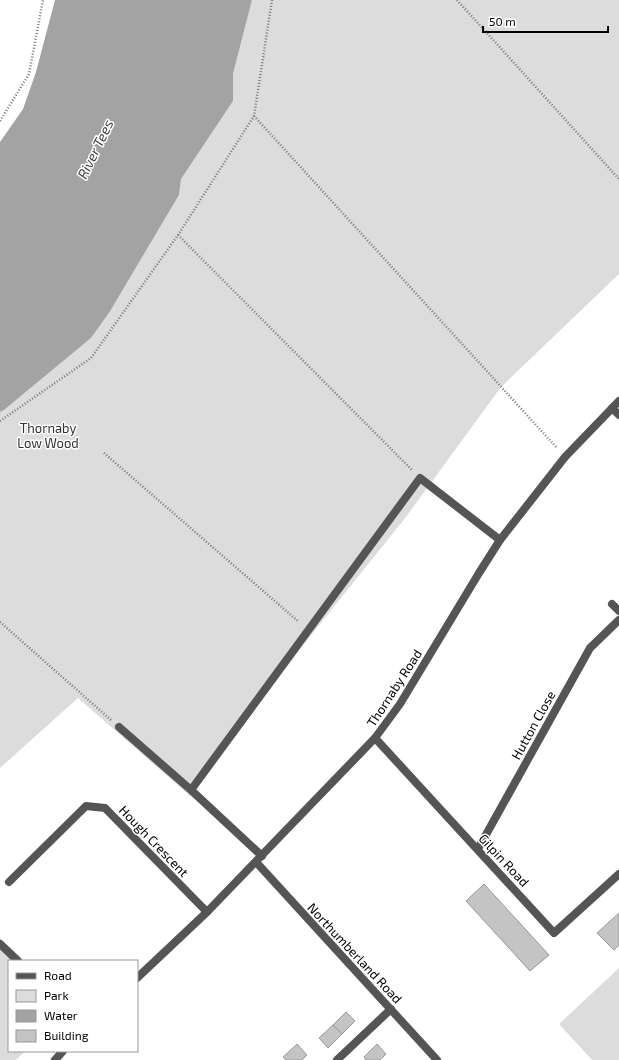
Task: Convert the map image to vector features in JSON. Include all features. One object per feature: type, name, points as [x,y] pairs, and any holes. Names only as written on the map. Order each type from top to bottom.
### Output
[{"type":"street","name":"Thornaby Road","points":[[138,977],[207,912],[375,738],[400,704],[500,540],[565,457],[619,401]]},
{"type":"street","points":[[612,408],[619,415]]},
{"type":"street","points":[[191,790],[420,478],[500,540]]},
{"type":"street","points":[[612,604],[619,611]]},
{"type":"street","name":"Hutton Close","points":[[478,849],[590,648],[619,620]]},
{"type":"street","points":[[119,727],[191,790],[262,856]]},
{"type":"street","name":"Gilpin Road","points":[[375,738],[554,933],[619,874]]},
{"type":"street","name":"Hough Crescent","points":[[9,882],[86,806],[105,808],[207,912]]},
{"type":"street","name":"Northumberland Road","points":[[256,862],[437,1060]]},
{"type":"street","points":[[0,944],[17,960]]},
{"type":"street","points":[[337,1060],[391,1009]]},
{"type":"street","points":[[54,1060],[62,1052]]},
{"type":"path","points":[[0,121],[29,74],[43,0]]},
{"type":"path","points":[[0,421],[91,358],[178,235],[254,116],[272,0]]},
{"type":"path","points":[[456,0],[619,179]]},
{"type":"path","points":[[254,116],[565,457]]},
{"type":"path","points":[[178,235],[420,478]]},
{"type":"path","points":[[104,453],[308,630]]},
{"type":"path","points":[[0,622],[119,727]]},
{"type":"green space","name":"Thornaby Low Wood","points":[[252,0],[619,0],[619,274],[501,387],[406,517],[304,644],[190,796],[78,698],[0,768],[0,412],[91,338],[109,313],[179,195],[181,179],[233,101],[233,74]]},
{"type":"green space","points":[[0,938],[23,960],[8,960],[8,1052],[24,1052],[16,1060],[0,1060]]},
{"type":"green space","points":[[619,968],[619,1060],[592,1060],[559,1024]]},
{"type":"water","name":"River Tees","points":[[55,0],[252,0],[233,74],[233,101],[181,179],[179,195],[109,313],[91,338],[0,412],[0,142],[23,109],[36,72]]},
{"type":"building","points":[[484,884],[549,955],[530,971],[466,901]]},
{"type":"building","points":[[619,913],[619,945],[614,950],[597,933]]},
{"type":"building","points":[[346,1012],[355,1021],[342,1034],[333,1025]]},
{"type":"building","points":[[333,1025],[342,1034],[328,1048],[319,1038]]},
{"type":"building","points":[[297,1044],[307,1055],[302,1060],[286,1060],[283,1057]]},
{"type":"building","points":[[377,1044],[386,1054],[380,1060],[366,1060],[364,1057]]}]
